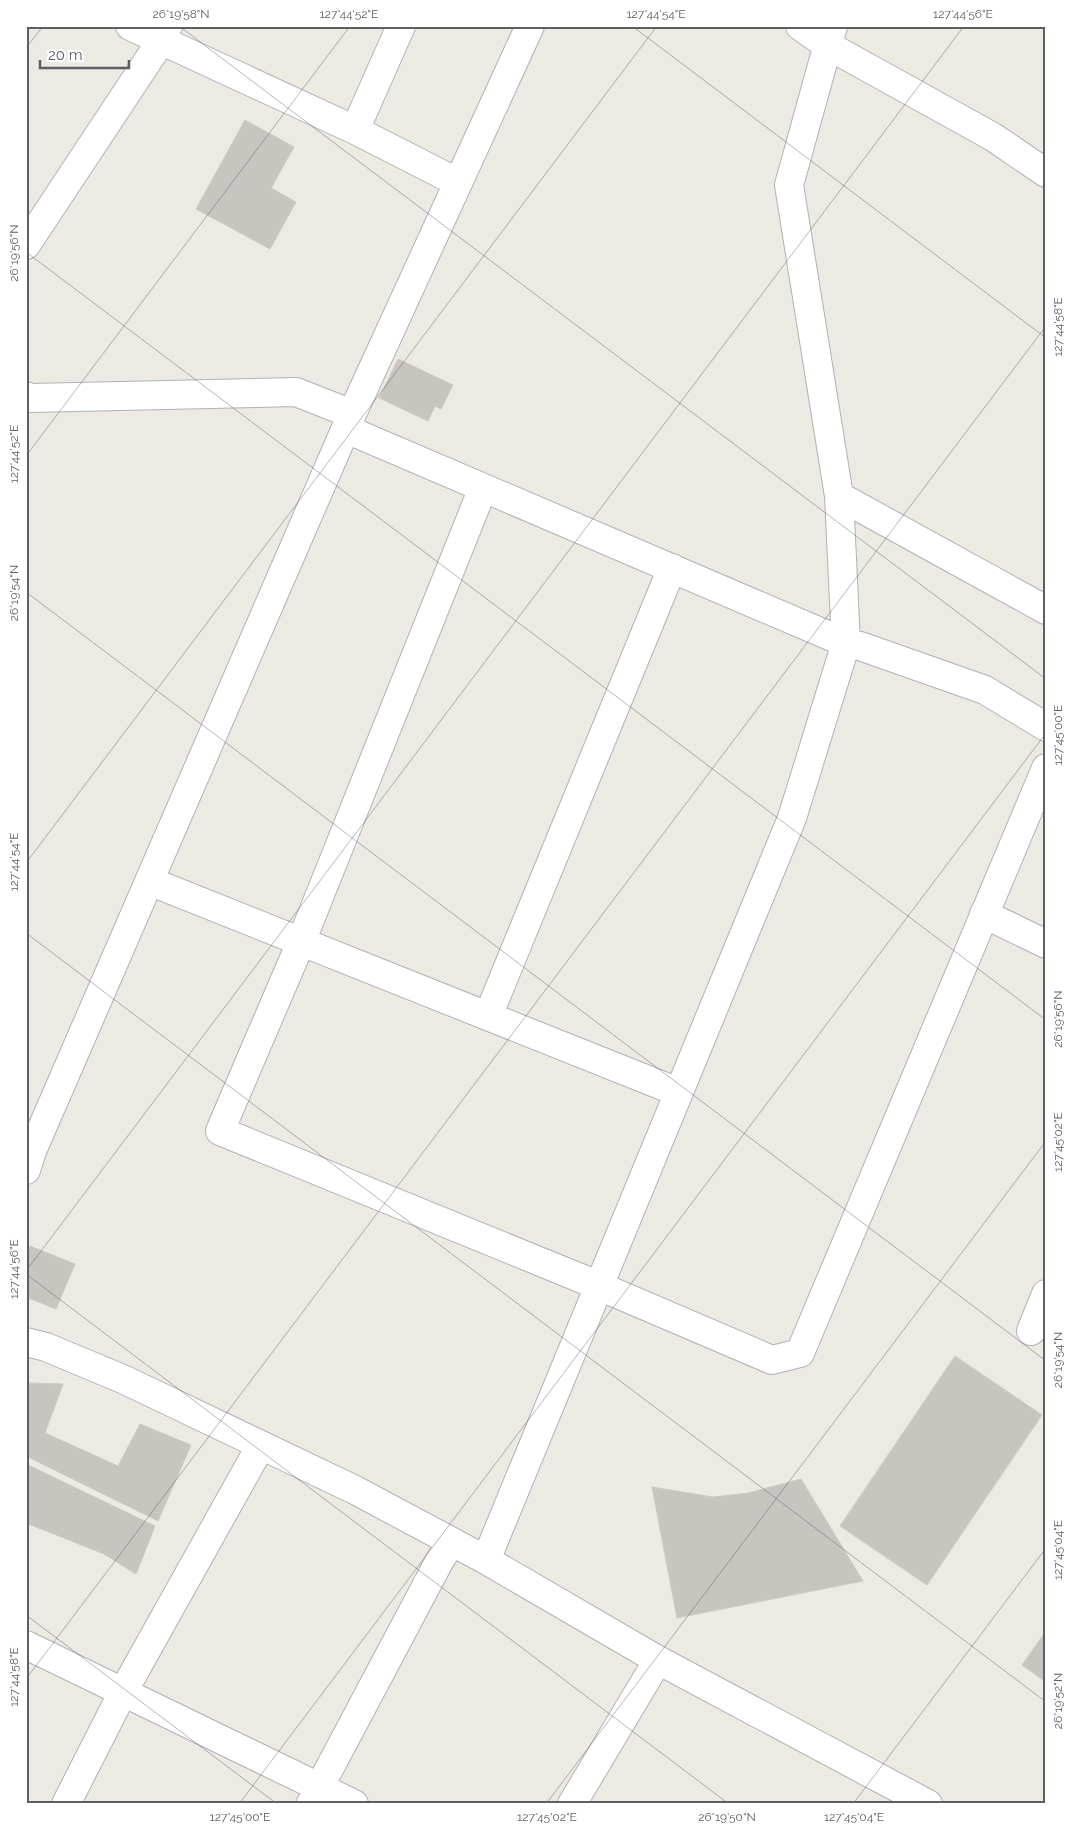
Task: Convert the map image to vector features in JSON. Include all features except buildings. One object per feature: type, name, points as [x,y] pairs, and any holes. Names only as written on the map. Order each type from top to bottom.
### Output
[{"type":"street","points":[[130,26],[165,34],[457,182]]},
{"type":"street","points":[[355,130],[401,26]]},
{"type":"street","points":[[26,1170],[32,1151],[349,421],[530,26]]},
{"type":"street","points":[[800,26],[830,36],[993,137],[1046,173]]},
{"type":"street","points":[[26,245],[165,34]]},
{"type":"street","points":[[486,1560],[792,818],[846,643],[839,496],[789,185],[830,36]]},
{"type":"street","points":[[26,396],[31,398],[296,392],[349,421],[483,488],[846,643],[860,646],[984,690],[1046,727]]},
{"type":"street","points":[[483,488],[301,942],[220,1131],[598,1286],[772,1360],[800,1353],[1046,768]]},
{"type":"street","points":[[839,496],[1046,610]]},
{"type":"street","points":[[488,1016],[672,568]]},
{"type":"street","points":[[149,881],[678,1092]]},
{"type":"street","points":[[984,914],[1046,944]]},
{"type":"street","points":[[1031,1331],[1046,1294]]},
{"type":"street","points":[[26,1342],[46,1346],[124,1380],[355,1490],[451,1543],[486,1560],[658,1660],[928,1804]]},
{"type":"street","points":[[66,1804],[123,1692],[261,1445]]},
{"type":"street","points":[[315,1795],[451,1543]]},
{"type":"street","points":[[26,1645],[123,1692],[315,1795],[354,1804]]},
{"type":"street","points":[[572,1804],[658,1660]]}]
